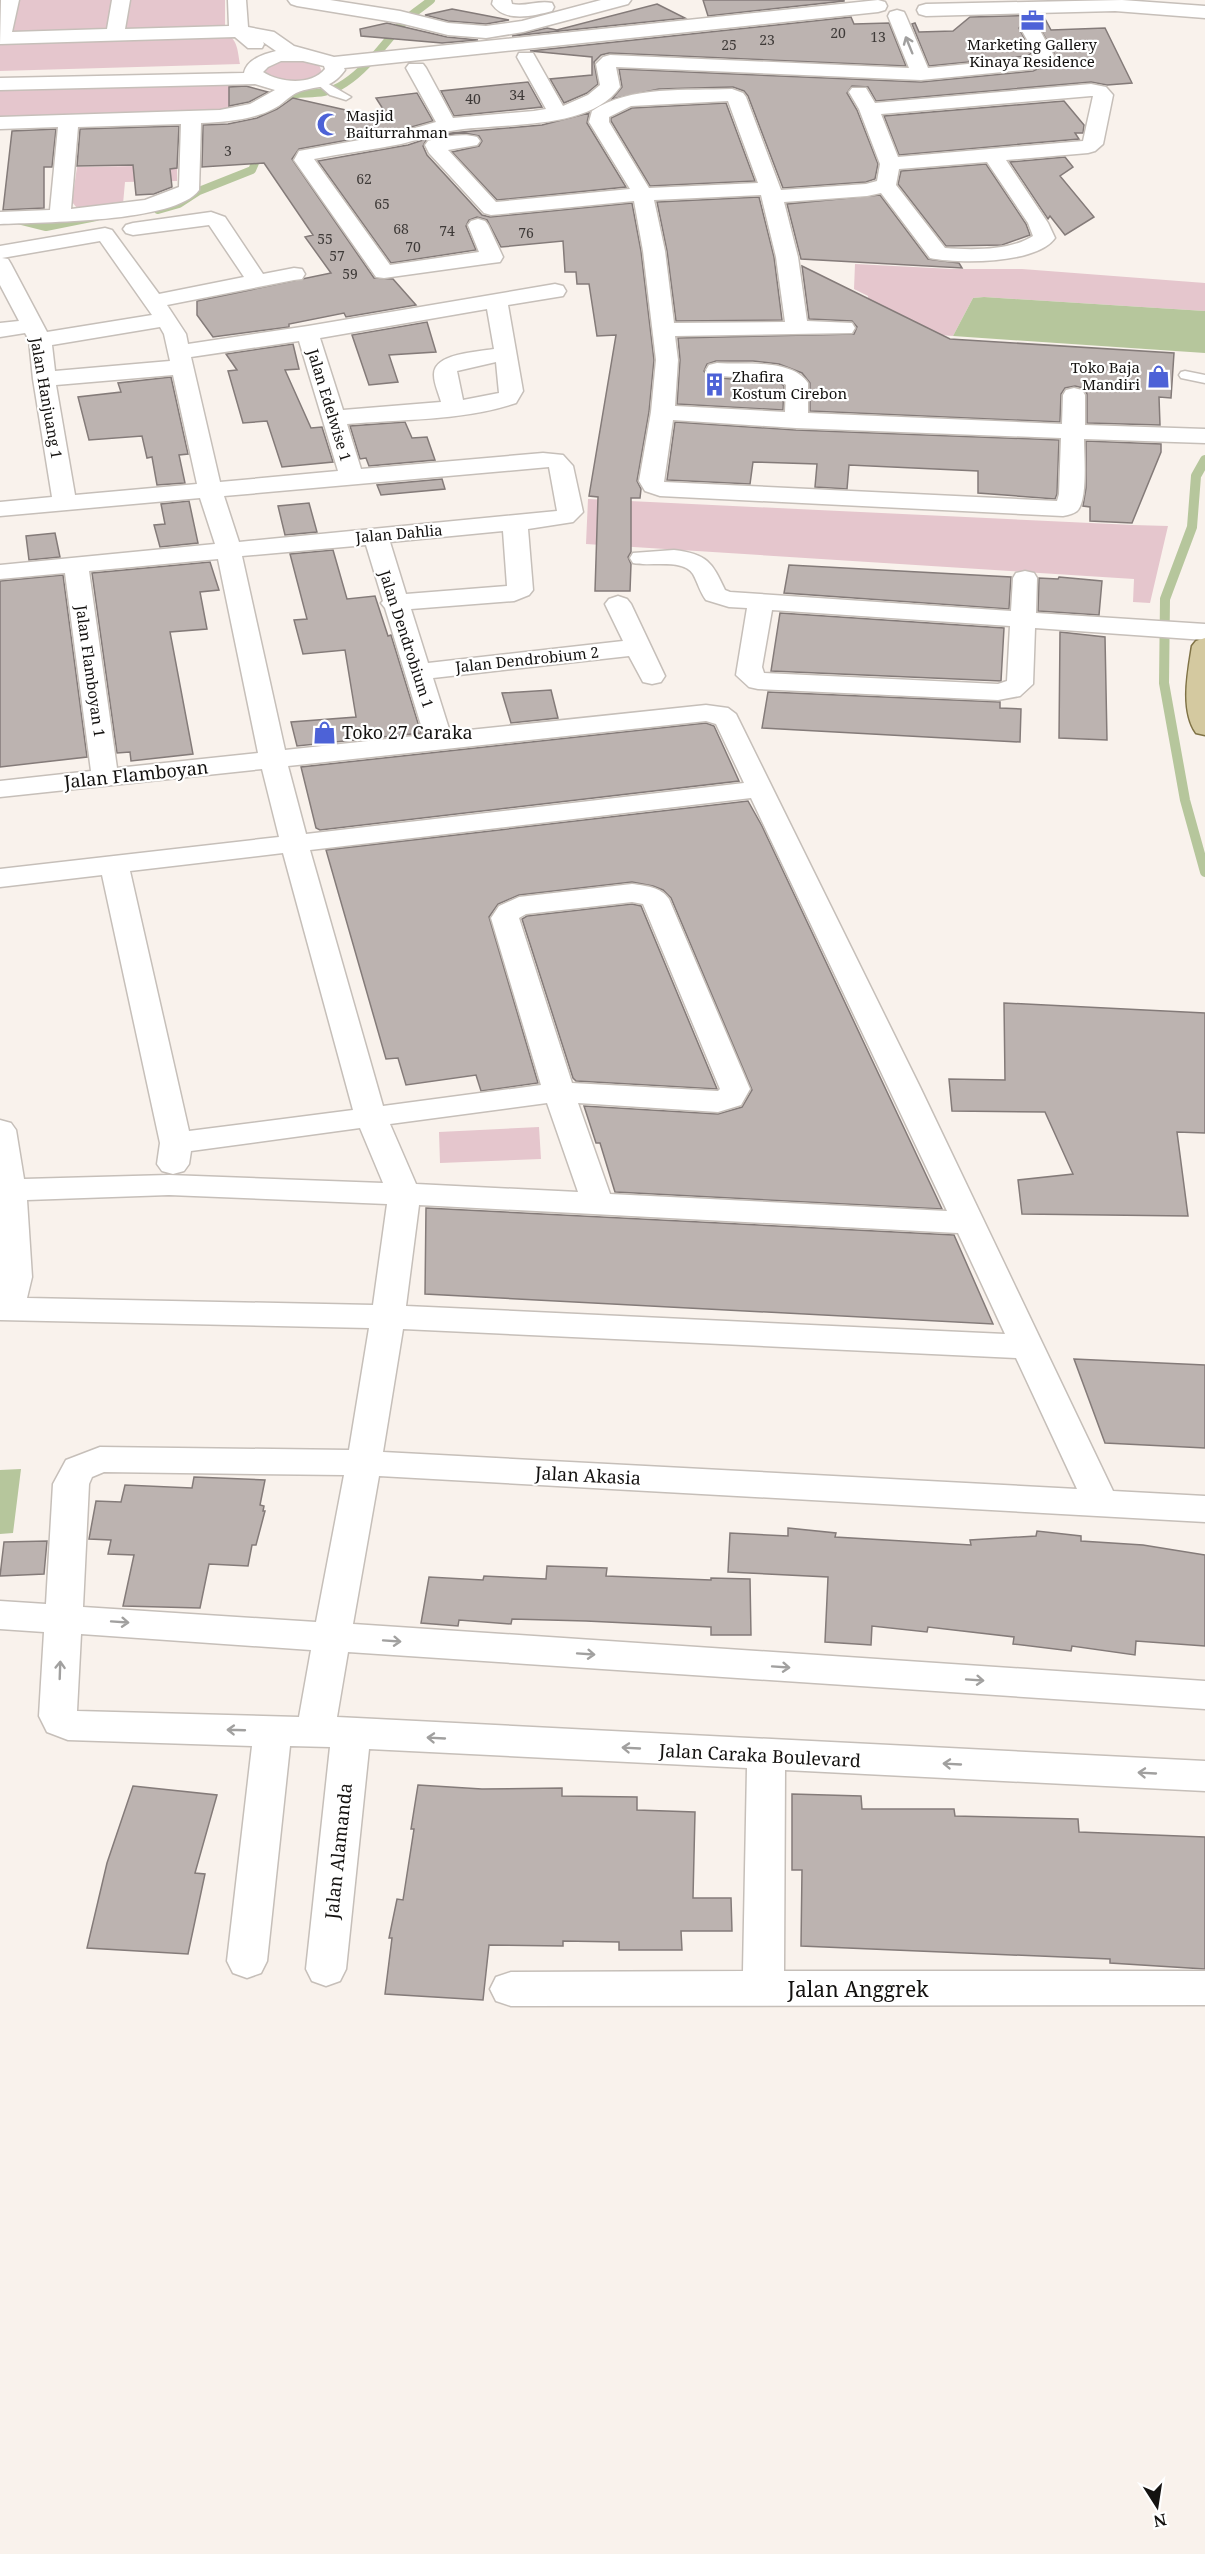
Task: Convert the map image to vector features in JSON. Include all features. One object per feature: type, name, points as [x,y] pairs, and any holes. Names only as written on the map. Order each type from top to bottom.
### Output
[{"type":"main road","points":[[1205,646],[1201,670],[1201,700],[1205,727]]},
{"type":"street","points":[[10,0],[1,38],[239,31],[267,36],[287,50],[344,65],[911,9],[1057,0]]},
{"type":"street","points":[[115,34],[121,0]]},
{"type":"street","points":[[237,0],[239,31],[268,54],[260,71],[266,91],[252,102],[249,109]]},
{"type":"street","points":[[297,0],[406,19],[448,29],[486,32],[523,26],[622,0]]},
{"type":"street","points":[[502,0],[501,4],[508,9],[524,11],[565,0]]},
{"type":"street","points":[[1149,0],[1205,6]]},
{"type":"street","points":[[911,9],[1001,11],[1115,5],[1205,12]]},
{"type":"street","points":[[911,9],[930,73]]},
{"type":"street","points":[[478,225],[492,257],[384,272],[304,160],[306,155],[393,140],[447,125],[558,113],[597,98],[610,87],[606,64],[610,61],[930,73],[1033,63],[1045,56],[1030,29]]},
{"type":"street","points":[[677,42],[684,63]]},
{"type":"street","points":[[795,49],[802,68]]},
{"type":"street","points":[[0,84],[260,71],[281,56],[307,55]]},
{"type":"street","points":[[526,57],[558,113]]},
{"type":"street","points":[[260,71],[270,84],[327,88],[332,76],[344,65]]},
{"type":"street","points":[[416,68],[447,125]]},
{"type":"street","points":[[0,75],[260,71]]},
{"type":"street","points":[[855,85],[869,109],[890,164],[886,185],[938,252],[981,253],[1028,248],[1044,238],[1038,223],[993,156]]},
{"type":"street","points":[[0,123],[225,116],[264,105],[298,86]]},
{"type":"street","points":[[869,109],[1091,90],[1102,92],[1091,145],[890,164]]},
{"type":"street","points":[[797,328],[787,257],[771,193],[736,97],[732,95],[628,100],[612,106],[599,115],[599,123],[643,194],[649,237],[653,244],[667,360],[663,412],[651,481],[653,486],[660,489],[1056,509],[1068,506],[1071,494],[1074,395]]},
{"type":"street","points":[[0,218],[127,210],[178,198],[189,190],[191,118]]},
{"type":"street","points":[[60,214],[69,121]]},
{"type":"street","points":[[599,123],[435,145],[436,149],[491,209],[643,194],[867,190],[886,185]]},
{"type":"street","points":[[0,252],[211,218],[218,221],[256,281]]},
{"type":"street","points":[[105,234],[175,334],[210,491],[228,550],[273,759],[294,842],[371,1117],[404,1194]]},
{"type":"street","name":"Jalan Hanjuang 1","points":[[0,264],[36,332],[65,504]]},
{"type":"street","points":[[0,330],[36,332],[160,310],[256,281],[294,274]]},
{"type":"street","points":[[44,379],[181,360],[308,333],[555,291]]},
{"type":"street","points":[[335,418],[454,408],[493,403],[508,398],[512,391],[497,302]]},
{"type":"street","points":[[664,330],[844,328]]},
{"type":"street","name":"Jalan Edelwise 1","points":[[308,333],[351,476]]},
{"type":"street","points":[[454,408],[445,376],[446,368],[453,363],[504,354]]},
{"type":"street","points":[[717,370],[779,373],[789,376],[797,383],[795,421]]},
{"type":"street","points":[[663,412],[795,421],[1202,436]]},
{"type":"street","name":"Jalan Dahlia","points":[[0,572],[515,523],[570,515],[561,466],[555,460],[351,476]]},
{"type":"street","points":[[0,509],[351,476]]},
{"type":"street","points":[[394,603],[514,593],[520,590],[515,523]]},
{"type":"street","name":"Jalan Dendrobium 1","points":[[375,536],[394,603],[440,742]]},
{"type":"street","points":[[642,558],[684,559],[694,563],[702,567],[715,595],[729,599],[1194,631]]},
{"type":"street","name":"Jalan Flamboyan 1","points":[[76,565],[105,777]]},
{"type":"street","points":[[761,602],[749,668],[749,675],[758,681],[998,692],[1011,690],[1020,684],[1026,578]]},
{"type":"street","points":[[618,604],[652,676]]},
{"type":"street","name":"Jalan Dendrobium 2","points":[[417,672],[638,647]]},
{"type":"street","name":"Jalan Flamboyan","points":[[0,789],[706,713],[719,714],[727,720],[759,789]]},
{"type":"street","points":[[0,878],[759,789],[969,1222],[1101,1503]]},
{"type":"street","points":[[114,864],[176,1143],[169,1185]]},
{"type":"street","points":[[176,1143],[559,1092],[717,1102],[730,1098],[735,1089],[655,899],[645,894],[632,893],[519,906],[509,912],[505,918],[559,1092],[598,1205]]},
{"type":"street","points":[[0,1130],[10,1190],[16,1277],[4,1308],[388,1317],[1027,1347]]},
{"type":"street","points":[[10,1190],[169,1185],[404,1194],[969,1222]]},
{"type":"street","name":"Jalan Alamanda","points":[[326,1969],[333,1732],[333,1637],[388,1317],[404,1194]]},
{"type":"street","name":"Jalan Akasia","points":[[62,1618],[71,1484],[78,1469],[99,1459],[364,1463],[1205,1509]]},
{"type":"street","points":[[0,1615],[1205,1695]]},
{"type":"street","name":"Jalan Caraka Boulevard","points":[[62,1618],[58,1716],[60,1722],[68,1725],[333,1732],[1205,1776]]},
{"type":"street","points":[[247,1961],[273,1731]]},
{"type":"street","points":[[763,1989],[766,1755]]},
{"type":"street","name":"Jalan Anggrek","points":[[511,1989],[1205,1988]]},
{"type":"lane","points":[[327,88],[345,97]]},
{"type":"lane","points":[[1185,375],[1205,379]]},
{"type":"shaded area","points":[[0,0],[225,0],[225,25],[219,28],[0,34]]},
{"type":"shaded area","points":[[227,35],[235,43],[240,64],[0,71],[0,41]]},
{"type":"shaded area","points":[[284,60],[304,60],[319,65],[322,72],[309,80],[294,82],[264,73],[269,66]]},
{"type":"shaded area","points":[[244,82],[234,107],[217,111],[0,118],[0,88]]},
{"type":"shaded area","points":[[129,137],[177,145],[177,181],[125,182],[123,204],[77,208],[72,202],[77,167],[137,166],[138,152],[78,155],[79,139]]},
{"type":"shaded area","points":[[855,264],[952,269],[1022,269],[1205,283],[1205,311],[984,297],[973,298],[953,336],[870,330],[868,296],[854,289]]},
{"type":"shaded area","points":[[973,298],[1205,311],[1205,353],[953,336]]},
{"type":"shaded area","points":[[588,499],[1168,526],[1150,603],[1133,602],[1134,579],[586,544]]},
{"type":"shaded area","points":[[539,1127],[541,1159],[440,1163],[439,1132]]},
{"type":"shaded area","points":[[21,1469],[13,1533],[0,1534],[0,1470]]},
{"type":"building","points":[[703,0],[844,0],[844,1],[708,16]]},
{"type":"building","points":[[657,4],[685,18],[512,36],[547,28],[557,30]]},
{"type":"building","points":[[452,9],[509,20],[486,24],[448,21],[425,15]]},
{"type":"building","points":[[1043,15],[1051,30],[1105,28],[1132,83],[1107,85],[1091,82],[876,101],[868,87],[852,86],[847,93],[857,110],[878,164],[875,179],[866,182],[783,188],[748,96],[744,91],[733,87],[659,89],[612,99],[622,87],[619,69],[921,82],[1033,71],[1053,62],[1056,57],[1037,23],[1023,23],[1019,28],[1032,53],[1027,56],[929,66],[912,24],[915,23],[919,32],[953,31],[970,17]]},
{"type":"building","points":[[851,17],[854,24],[889,23],[906,66],[609,53],[601,55],[594,62],[598,84],[587,93],[564,103],[550,79],[592,75],[592,57],[530,51]]},
{"type":"building","points":[[387,23],[447,37],[478,40],[442,43],[361,36],[360,29]]},
{"type":"building","points":[[528,82],[542,107],[454,116],[441,91]]},
{"type":"building","points":[[246,86],[268,92],[249,102],[229,106],[229,87]]},
{"type":"building","points":[[417,93],[433,121],[397,131],[299,149],[292,159],[374,278],[393,279],[416,305],[346,317],[344,313],[289,324],[289,327],[213,337],[197,315],[197,301],[331,273],[305,237],[313,235],[264,163],[202,167],[203,125],[228,124],[257,118],[277,109],[293,98],[390,120],[376,98]]},
{"type":"building","points":[[1064,101],[1084,125],[1083,133],[1075,133],[1079,139],[899,155],[884,116]]},
{"type":"building","points":[[726,103],[755,181],[650,186],[611,121],[611,118],[632,108]]},
{"type":"building","points":[[589,113],[587,123],[626,187],[497,200],[452,152],[479,146],[482,141],[479,136],[465,133],[432,138],[450,133],[542,125]]},
{"type":"building","points":[[179,126],[177,168],[170,169],[172,187],[154,194],[136,195],[133,165],[77,166],[80,129]]},
{"type":"building","points":[[56,129],[52,167],[44,167],[44,208],[3,210],[12,131]]},
{"type":"building","points":[[431,138],[427,139],[423,146],[427,155],[482,215],[490,217],[632,203],[641,251],[654,360],[649,412],[637,481],[641,489],[640,498],[631,498],[631,552],[628,557],[631,564],[630,591],[595,591],[598,497],[589,496],[616,335],[597,336],[589,284],[577,284],[576,272],[565,272],[563,241],[501,247],[487,220],[477,217],[469,220],[466,226],[476,250],[391,263],[318,161],[408,145],[426,139]]},
{"type":"building","points":[[1065,157],[1073,167],[1060,176],[1094,217],[1065,235],[1050,216],[1048,219],[1010,162]]},
{"type":"building","points":[[986,164],[1026,224],[1030,235],[1002,245],[946,246],[898,184],[901,171]]},
{"type":"building","points":[[880,195],[928,259],[959,263],[962,268],[801,259],[787,204]]},
{"type":"building","points":[[759,197],[774,257],[782,320],[676,321],[667,251],[657,202]]},
{"type":"building","points":[[802,266],[950,339],[1174,353],[1171,398],[1159,397],[1160,425],[1087,423],[1087,394],[1083,388],[1075,386],[1065,388],[1061,394],[1060,422],[810,411],[810,383],[802,373],[779,364],[716,361],[707,364],[704,371],[709,377],[780,383],[784,386],[783,410],[677,404],[680,360],[678,338],[854,334],[857,327],[852,321],[809,319]]},
{"type":"building","points":[[427,322],[436,352],[389,355],[398,382],[369,385],[352,335]]},
{"type":"building","points":[[293,344],[299,369],[285,370],[311,428],[322,427],[333,462],[282,467],[267,421],[243,423],[228,371],[237,370],[226,354]]},
{"type":"building","points":[[171,377],[188,454],[179,455],[185,483],[157,485],[152,457],[147,458],[142,436],[89,440],[78,397],[121,392],[118,383]]},
{"type":"building","points":[[405,422],[412,438],[427,437],[435,460],[369,466],[366,458],[360,459],[350,426]]},
{"type":"building","points":[[675,422],[796,430],[1059,440],[1057,494],[1055,499],[978,493],[978,471],[849,465],[847,489],[815,487],[817,464],[753,462],[750,484],[667,480]]},
{"type":"building","points":[[1086,441],[1161,444],[1161,452],[1132,523],[1090,521],[1090,507],[1083,506],[1086,488]]},
{"type":"building","points":[[442,479],[445,489],[381,495],[377,485]]},
{"type":"building","points":[[189,501],[198,543],[160,547],[154,525],[165,524],[161,504]]},
{"type":"building","points":[[309,503],[317,532],[285,535],[278,506]]},
{"type":"building","points":[[55,533],[60,557],[29,560],[26,536]]},
{"type":"building","points":[[333,550],[347,599],[375,596],[388,636],[391,635],[421,733],[297,746],[291,722],[356,717],[345,650],[303,654],[294,620],[307,619],[290,554]]},
{"type":"building","points":[[210,562],[219,590],[200,592],[207,629],[170,632],[193,754],[131,761],[130,752],[117,753],[92,573]]},
{"type":"building","points":[[789,565],[1011,577],[1009,609],[784,593]]},
{"type":"building","points":[[63,575],[87,757],[0,767],[0,581]]},
{"type":"building","points":[[1059,577],[1102,581],[1099,615],[1038,611],[1039,578],[1058,579]]},
{"type":"building","points":[[780,613],[1004,628],[1001,681],[771,671]]},
{"type":"building","points":[[1060,632],[1105,637],[1107,740],[1059,738]]},
{"type":"building","points":[[551,690],[558,718],[511,723],[502,693]]},
{"type":"building","points":[[768,692],[1000,702],[1000,708],[1021,709],[1020,742],[762,728]]},
{"type":"building","points":[[706,723],[714,726],[739,781],[320,830],[316,828],[301,767]]},
{"type":"building","points":[[748,801],[762,826],[942,1209],[615,1192],[600,1143],[596,1143],[584,1106],[718,1114],[742,1107],[752,1090],[671,898],[663,890],[653,886],[632,882],[519,895],[498,904],[489,917],[538,1083],[481,1091],[476,1075],[406,1085],[398,1058],[386,1059],[326,850]]},
{"type":"building","points":[[632,904],[641,906],[717,1089],[576,1081],[573,1078],[522,919],[527,916]]},
{"type":"building","points":[[1004,1003],[1205,1013],[1205,1133],[1177,1132],[1188,1216],[1022,1214],[1018,1180],[1073,1174],[1045,1112],[952,1111],[949,1079],[1005,1080]]},
{"type":"building","points":[[426,1208],[954,1235],[993,1324],[425,1294]]},
{"type":"building","points":[[1074,1359],[1205,1365],[1205,1448],[1105,1443]]},
{"type":"building","points":[[194,1477],[265,1480],[260,1505],[264,1506],[263,1511],[265,1511],[256,1545],[252,1545],[248,1566],[209,1564],[200,1608],[123,1606],[134,1555],[108,1554],[111,1540],[89,1539],[96,1501],[121,1502],[125,1485],[192,1488]]},
{"type":"building","points":[[788,1528],[836,1533],[835,1537],[971,1545],[970,1540],[1036,1536],[1037,1531],[1081,1536],[1081,1541],[1143,1545],[1205,1555],[1205,1646],[1136,1641],[1135,1655],[1072,1646],[1071,1651],[1013,1644],[1014,1637],[928,1627],[927,1632],[872,1626],[871,1645],[825,1642],[828,1577],[728,1572],[730,1533],[788,1536]]},
{"type":"building","points":[[47,1541],[44,1574],[0,1576],[4,1542]]},
{"type":"building","points":[[547,1566],[607,1568],[606,1576],[711,1580],[711,1578],[750,1579],[751,1635],[711,1635],[711,1627],[586,1621],[512,1619],[511,1624],[459,1620],[458,1626],[421,1623],[429,1577],[483,1580],[484,1576],[546,1579]]},
{"type":"building","points":[[418,1785],[482,1789],[562,1788],[562,1796],[637,1797],[637,1810],[695,1812],[693,1898],[731,1898],[732,1931],[681,1931],[682,1950],[619,1950],[619,1942],[563,1941],[563,1946],[489,1945],[483,2000],[385,1994],[392,1938],[389,1938],[397,1899],[403,1900]]},
{"type":"building","points":[[133,1786],[217,1795],[195,1873],[205,1874],[188,1954],[87,1948],[107,1863]]},
{"type":"building","points":[[792,1794],[861,1796],[862,1809],[954,1809],[955,1816],[1078,1819],[1079,1832],[1205,1837],[1205,1969],[1110,1963],[1110,1959],[801,1946],[802,1870],[792,1870]]},
{"type":"waterway","points":[[257,127],[278,100],[298,94],[332,90],[345,83],[371,60],[409,17],[431,0]]},
{"type":"waterway","points":[[158,210],[179,204],[199,191],[252,170],[258,156],[258,148]]},
{"type":"waterway","points":[[0,220],[10,218],[46,227],[96,217]]},
{"type":"waterway","points":[[1205,460],[1196,476],[1192,527],[1165,599],[1164,683],[1185,800],[1205,872]]},
{"type":"place","name":"Marketing Gallery Kinaya Residence","points":[[1032,20]]},
{"type":"place","name":"Masjid Baiturrahman","points":[[328,124]]},
{"type":"place","name":"Toko Baja Mandiri","points":[[1158,376]]},
{"type":"place","name":"Zhafira Kostum Cirebon","points":[[714,385]]},
{"type":"place","name":"Toko 27 Caraka","points":[[324,732]]}]
